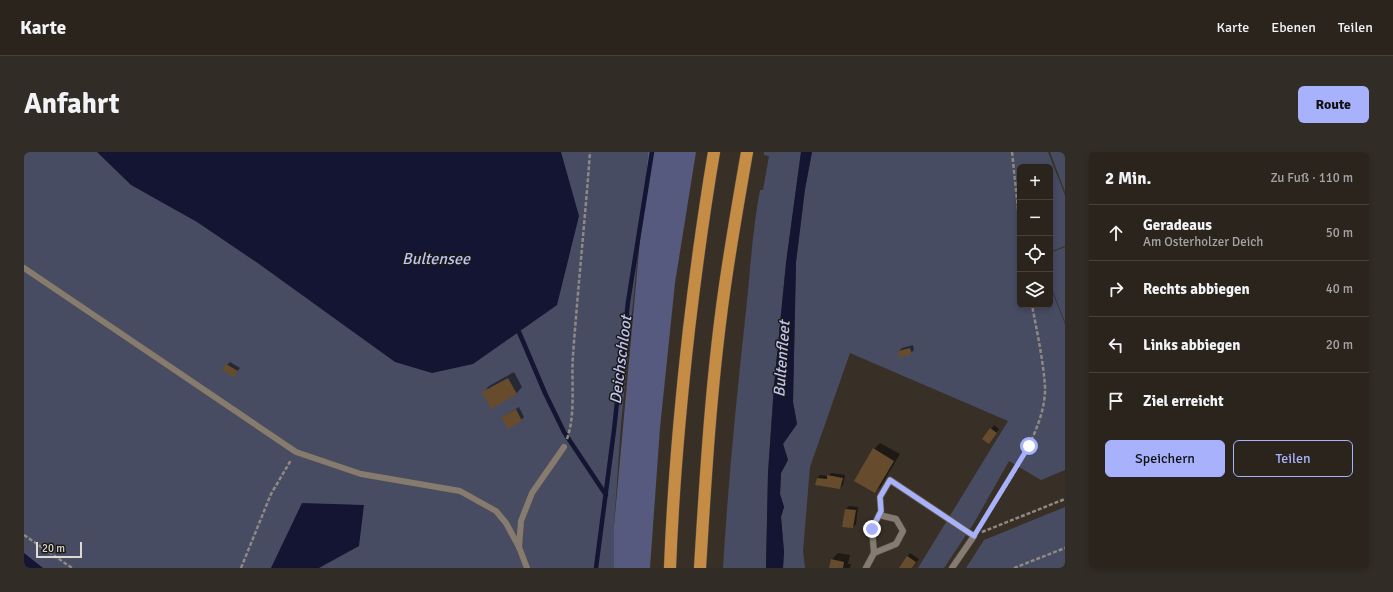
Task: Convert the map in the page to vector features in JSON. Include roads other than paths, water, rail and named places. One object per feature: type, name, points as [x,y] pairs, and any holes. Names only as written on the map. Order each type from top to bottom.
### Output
[{"type":"highway","points":[[670,568],[672,516],[683,384],[697,264],[714,152]]},
{"type":"highway","points":[[700,568],[709,430],[717,353],[727,273],[747,152]]},
{"type":"lane","points":[[24,268],[296,452],[361,474],[460,491],[496,512],[506,523],[519,546],[527,568]]},
{"type":"lane","points":[[519,546],[521,521],[532,493],[564,447]]},
{"type":"lane","points":[[866,568],[874,553],[872,529],[881,511],[880,497],[890,480],[974,536],[952,568]]},
{"type":"lane","points":[[874,553],[896,544],[903,531],[896,519],[879,515]]},
{"type":"water","name":"Bultensee","points":[[97,152],[561,152],[579,216],[557,305],[473,364],[432,373],[395,362],[259,264],[197,222],[131,185]]},
{"type":"water","name":"Bultenfleet","points":[[801,152],[812,152],[805,189],[796,262],[793,402],[797,424],[783,444],[788,460],[781,473],[780,494],[784,507],[781,517],[784,552],[783,568],[766,568],[768,473],[774,386],[786,263]]},
{"type":"water","points":[[302,503],[364,505],[359,546],[319,568],[271,568]]},
{"type":"water","points":[[24,553],[43,568],[24,568]]},
{"type":"waterway","name":"Deichschloot","points":[[596,568],[614,430],[628,302],[652,152]]},
{"type":"waterway","points":[[519,332],[545,393],[564,432],[606,495]]}]
